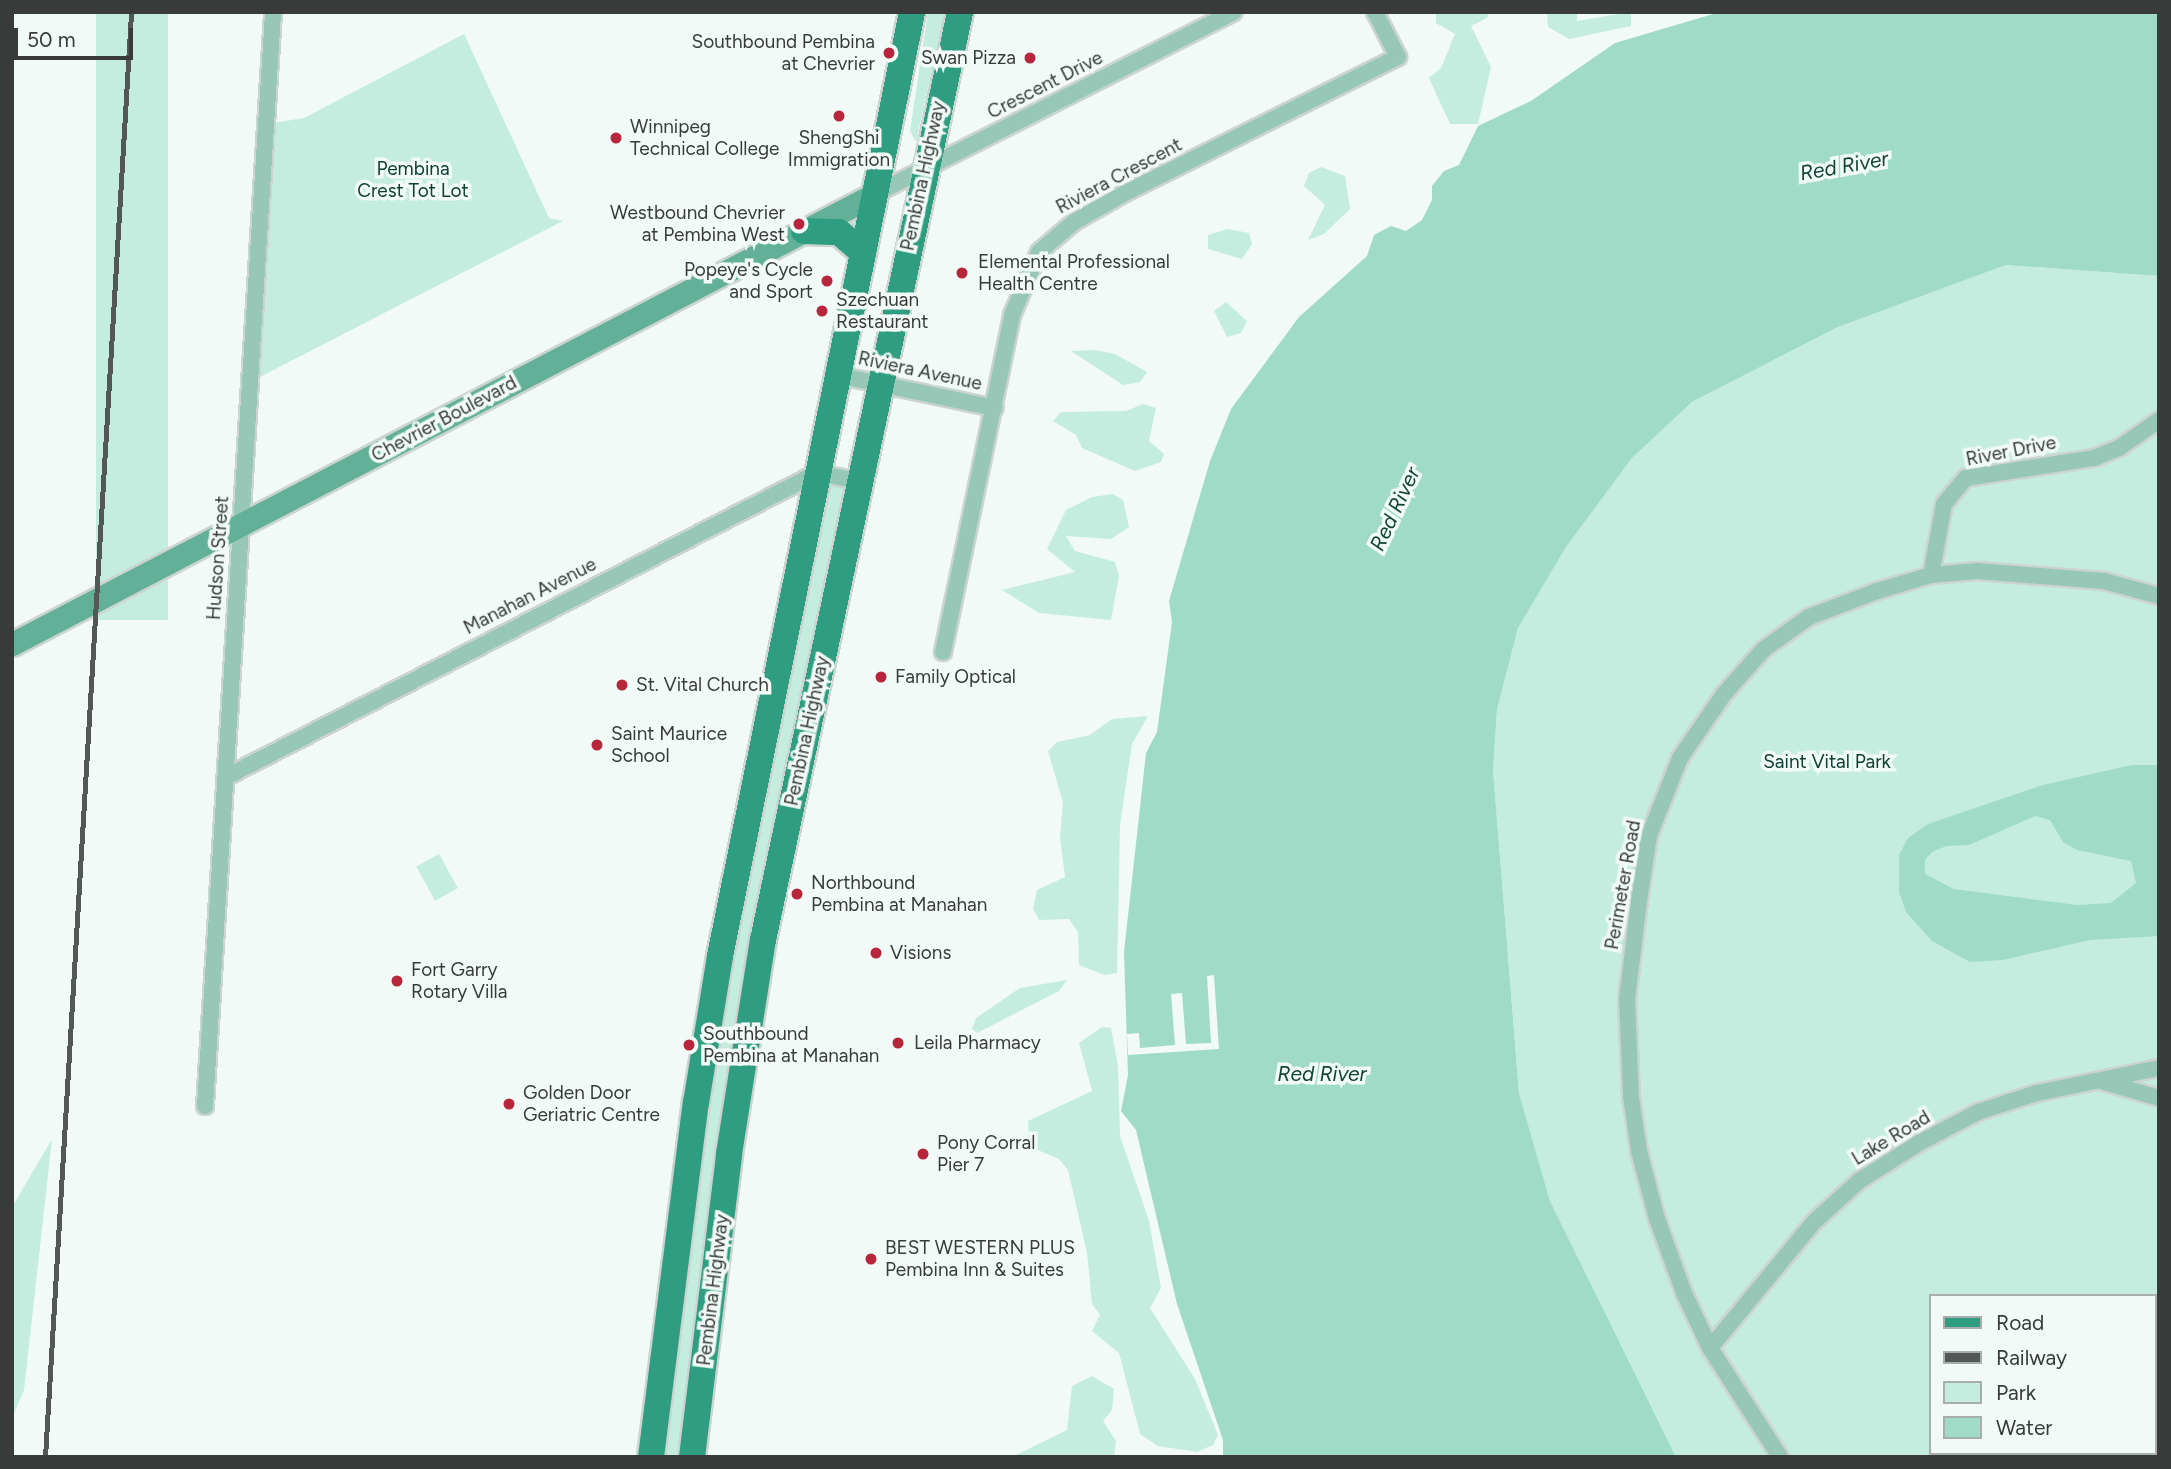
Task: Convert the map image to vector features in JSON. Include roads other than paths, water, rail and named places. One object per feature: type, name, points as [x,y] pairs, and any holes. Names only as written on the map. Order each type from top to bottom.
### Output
[{"type":"main road","name":"Pembina Highway","points":[[651,1457],[708,1028],[770,707],[912,12]]},
{"type":"main road","name":"Pembina Highway","points":[[692,1457],[748,1027],[810,715],[924,170],[960,12]]},
{"type":"main road","points":[[804,231],[839,232],[862,252]]},
{"type":"main road","points":[[770,707],[810,715]]},
{"type":"street","name":"Crescent Drive","points":[[875,194],[1233,12]]},
{"type":"street","name":"Riviera Crescent","points":[[943,652],[1019,291],[1039,252],[1053,237],[1125,193],[1398,57],[1375,12]]},
{"type":"street","name":"Hudson Street","points":[[205,1106],[274,13]]},
{"type":"street","name":"Chevrier Boulevard","points":[[12,644],[875,194]]},
{"type":"street","name":"Riviera Avenue","points":[[837,375],[995,408]]},
{"type":"street","name":"River Drive","points":[[1931,575],[1944,504],[1966,478],[2094,458],[2119,448],[2159,421]]},
{"type":"street","points":[[817,473],[859,481]]},
{"type":"street","name":"Manahan Avenue","points":[[226,777],[817,473]]},
{"type":"street","name":"Perimeter Road","points":[[1780,1457],[1710,1348],[1657,1219],[1639,1151],[1631,1097],[1627,999],[1649,836],[1680,758],[1724,694],[1764,649],[1810,617],[1931,575],[2023,573],[2104,581],[2159,596]]},
{"type":"street","name":"Lake Road","points":[[1710,1348],[1796,1242],[1859,1181],[1978,1112],[2037,1093],[2159,1068]]},
{"type":"street","points":[[2101,1081],[2159,1098]]},
{"type":"water","name":"Red River","points":[[1720,12],[2159,12],[2159,276],[2006,265],[1838,327],[1692,402],[1632,458],[1566,547],[1518,628],[1497,710],[1493,770],[1519,1093],[1550,1201],[1676,1457],[1223,1455],[1223,1440],[1177,1304],[1136,1130],[1121,1111],[1128,1075],[1124,952],[1146,753],[1157,732],[1172,622],[1169,601],[1210,461],[1231,409],[1299,317],[1367,256],[1374,235],[1391,226],[1406,231],[1422,220],[1432,200],[1432,186],[1444,171],[1459,165],[1478,126],[1531,101],[1615,43]]},
{"type":"water","points":[[2132,765],[2159,765],[2159,936],[2090,940],[2003,960],[1970,962],[1932,941],[1906,912],[1899,892],[1899,855],[1908,838],[1928,824],[2043,785]],"holes":[[[2035,816],[2050,820],[2063,842],[2077,850],[2131,861],[2136,883],[2111,903],[2077,905],[1954,889],[1925,874],[1925,860],[1932,852],[1946,846],[1969,845]]]},
{"type":"railway","points":[[45,1457],[131,12]]},
{"type":"place","name":"Southbound Pembina at Chevrier","points":[[889,53]]},
{"type":"place","name":"Swan Pizza","points":[[1030,58]]},
{"type":"place","name":"ShengShi Immigration","points":[[839,116]]},
{"type":"place","name":"Winnipeg Technical College","points":[[616,138]]},
{"type":"place","name":"Westbound Chevrier at Pembina West","points":[[799,224]]},
{"type":"place","name":"Elemental Professional Health Centre","points":[[962,273]]},
{"type":"place","name":"Popeye's Cycle and Sport","points":[[827,281]]},
{"type":"place","name":"Szechuan Restaurant","points":[[822,311]]},
{"type":"place","name":"Family Optical","points":[[881,677]]},
{"type":"place","name":"St. Vital Church","points":[[622,685]]},
{"type":"place","name":"Saint Maurice School","points":[[597,745]]},
{"type":"place","name":"Northbound Pembina at Manahan","points":[[797,894]]},
{"type":"place","name":"Visions","points":[[876,953]]},
{"type":"place","name":"Fort Garry Rotary Villa","points":[[397,981]]},
{"type":"place","name":"Leila Pharmacy","points":[[898,1043]]},
{"type":"place","name":"Southbound Pembina at Manahan","points":[[689,1045]]},
{"type":"place","name":"Golden Door Geriatric Centre","points":[[509,1104]]},
{"type":"place","name":"Pony Corral Pier 7","points":[[923,1154]]},
{"type":"place","name":"BEST WESTERN PLUS Pembina Inn & Suites","points":[[871,1259]]},
{"type":"park label","name":"Pembina Crest Tot Lot","points":[[413,180]]},
{"type":"park label","name":"Saint Vital Park","points":[[1827,762]]}]
